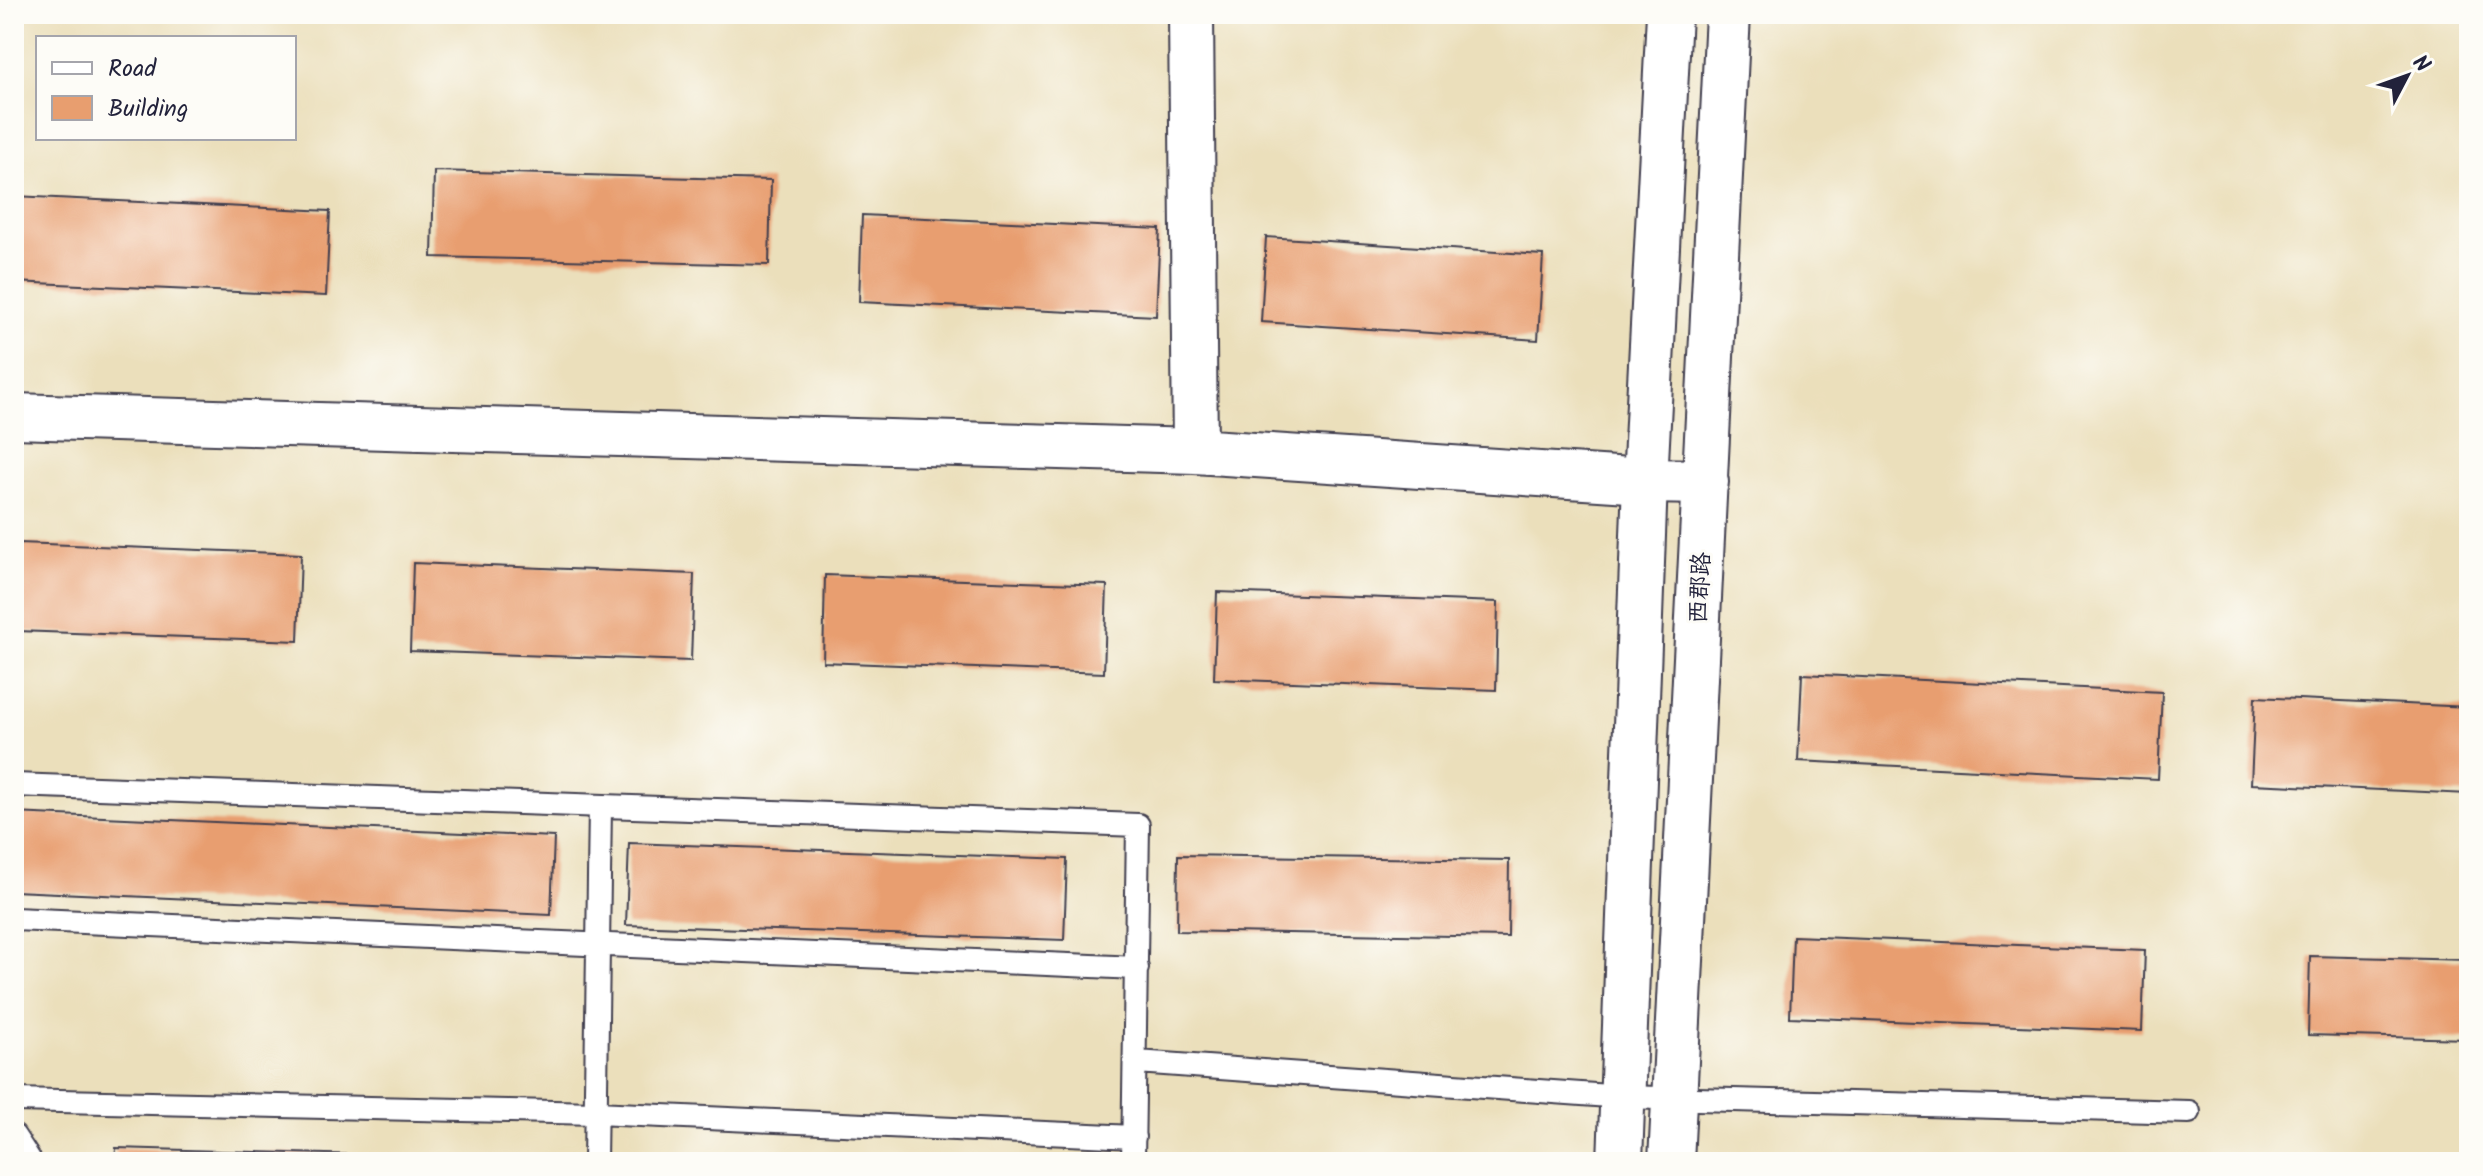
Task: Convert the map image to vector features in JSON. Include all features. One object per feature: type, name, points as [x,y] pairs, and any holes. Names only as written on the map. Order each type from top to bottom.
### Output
[{"type":"street","points":[[1191,14],[1195,451]]},
{"type":"street","points":[[1620,1162],[1645,481],[1669,14]]},
{"type":"street","name":"西郡路","points":[[1671,1162],[1728,14]]},
{"type":"street","points":[[14,416],[1195,451],[1645,481],[1706,482]]},
{"type":"lane","points":[[14,785],[1138,825],[1137,1062],[1133,1162]]},
{"type":"lane","points":[[595,1162],[600,806]]},
{"type":"lane","points":[[14,919],[1137,968]]},
{"type":"lane","points":[[1137,1062],[1623,1097],[2189,1112]]},
{"type":"lane","points":[[14,1100],[596,1113],[1134,1137]]},
{"type":"lane","points":[[14,1136],[31,1162]]},
{"type":"building","points":[[434,171],[771,180],[769,265],[432,257]]},
{"type":"building","points":[[14,196],[330,211],[326,296],[14,282]]},
{"type":"building","points":[[862,215],[1160,229],[1156,316],[859,302]]},
{"type":"building","points":[[1266,237],[1543,255],[1538,340],[1261,322]]},
{"type":"building","points":[[19,543],[301,554],[298,641],[17,631]]},
{"type":"building","points":[[413,563],[694,574],[691,661],[410,651]]},
{"type":"building","points":[[825,575],[1107,585],[1104,673],[823,662]]},
{"type":"building","points":[[1217,592],[1498,602],[1496,690],[1214,679]]},
{"type":"building","points":[[1802,674],[2162,692],[2158,779],[1798,761]]},
{"type":"building","points":[[2255,697],[2469,707],[2469,794],[2251,784]]},
{"type":"building","points":[[14,813],[554,837],[551,915],[14,891]]},
{"type":"building","points":[[629,843],[1067,859],[1064,940],[626,925]]},
{"type":"building","points":[[1178,855],[1509,860],[1508,937],[1177,931]]},
{"type":"building","points":[[1793,936],[2145,950],[2142,1031],[1790,1017]]},
{"type":"building","points":[[2310,956],[2469,960],[2469,1039],[2308,1035]]},
{"type":"building","points":[[116,1148],[506,1159],[506,1162],[115,1162]]}]
